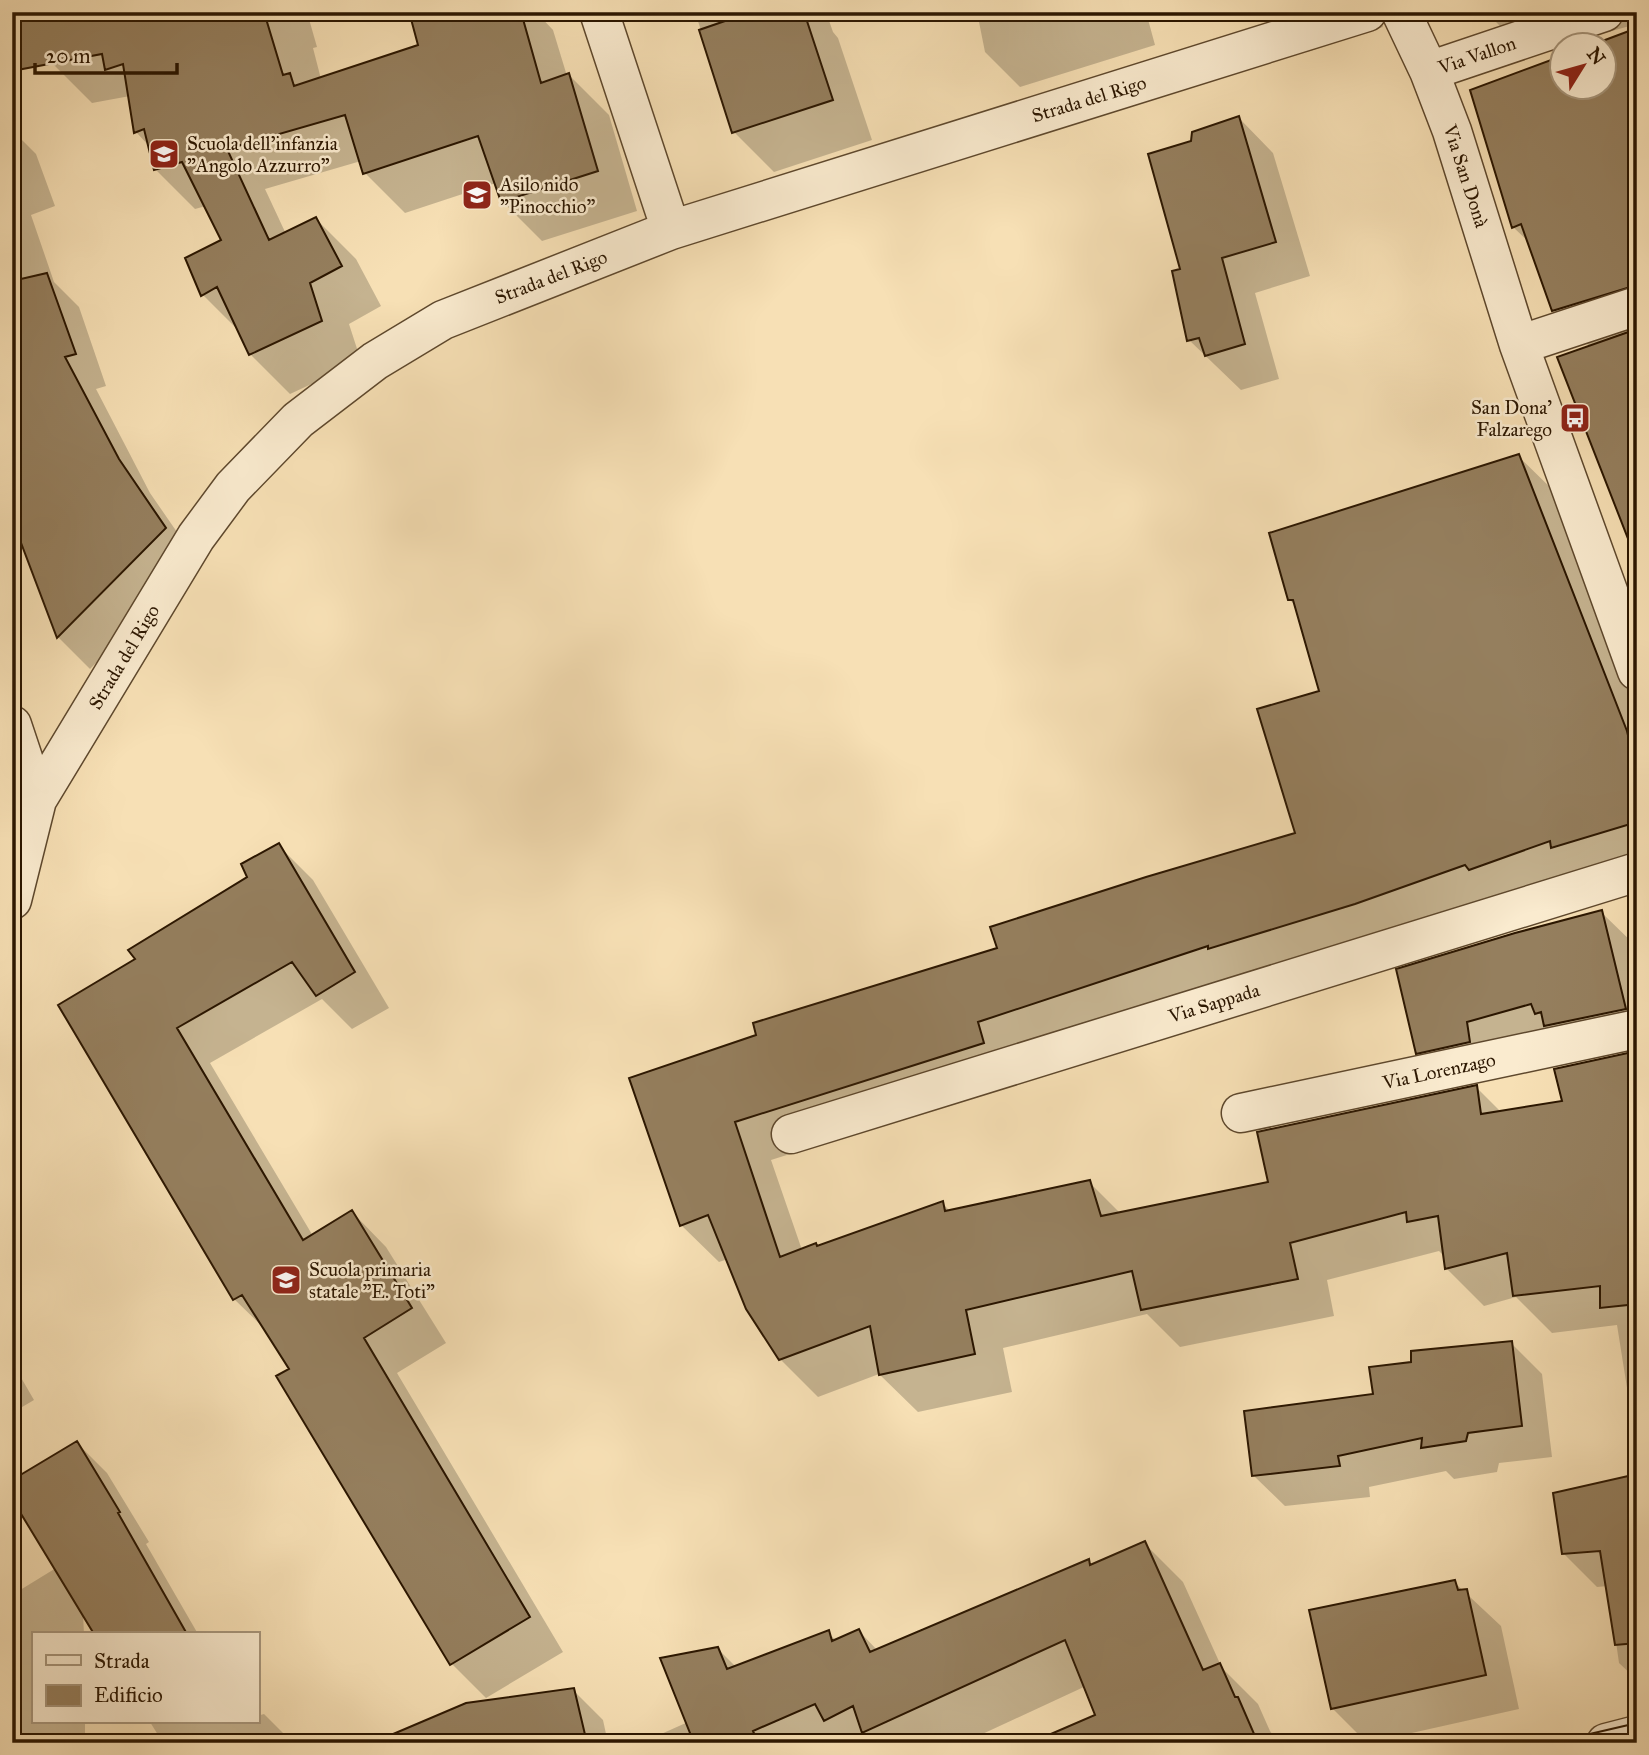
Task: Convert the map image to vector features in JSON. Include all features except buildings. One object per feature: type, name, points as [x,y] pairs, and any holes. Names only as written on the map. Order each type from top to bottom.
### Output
[{"type":"street","points":[[599,12],[671,230]]},
{"type":"street","name":"Strada del Rigo","points":[[12,900],[37,800],[196,537],[233,487],[298,420],[375,361],[443,320],[671,230],[1367,12]]},
{"type":"street","name":"Via San Donà","points":[[1401,12],[1429,71],[1452,131],[1519,345],[1636,666]]},
{"type":"street","name":"Via Vallon","points":[[1429,71],[1604,12]]},
{"type":"street","points":[[1519,345],[1637,306]]},
{"type":"street","points":[[12,725],[37,800]]},
{"type":"street","name":"Via Sappada","points":[[791,1134],[1637,872]]},
{"type":"street","name":"Via Lorenzago","points":[[1241,1113],[1637,1029]]},
{"type":"street","points":[[1605,1743],[1637,1735]]},
{"type":"tram line","points":[[1551,1743],[1637,1723]]},
{"type":"place","name":"Scuola dell'infanzia \"Angolo Azzurro\"","points":[[164,154]]},
{"type":"place","name":"Asilo nido \"Pinocchio\"","points":[[477,195]]},
{"type":"place","name":"San Dona' Falzarego","points":[[1575,418]]},
{"type":"place","name":"Scuola primaria statale \"E. Toti\"","points":[[286,1280]]}]
